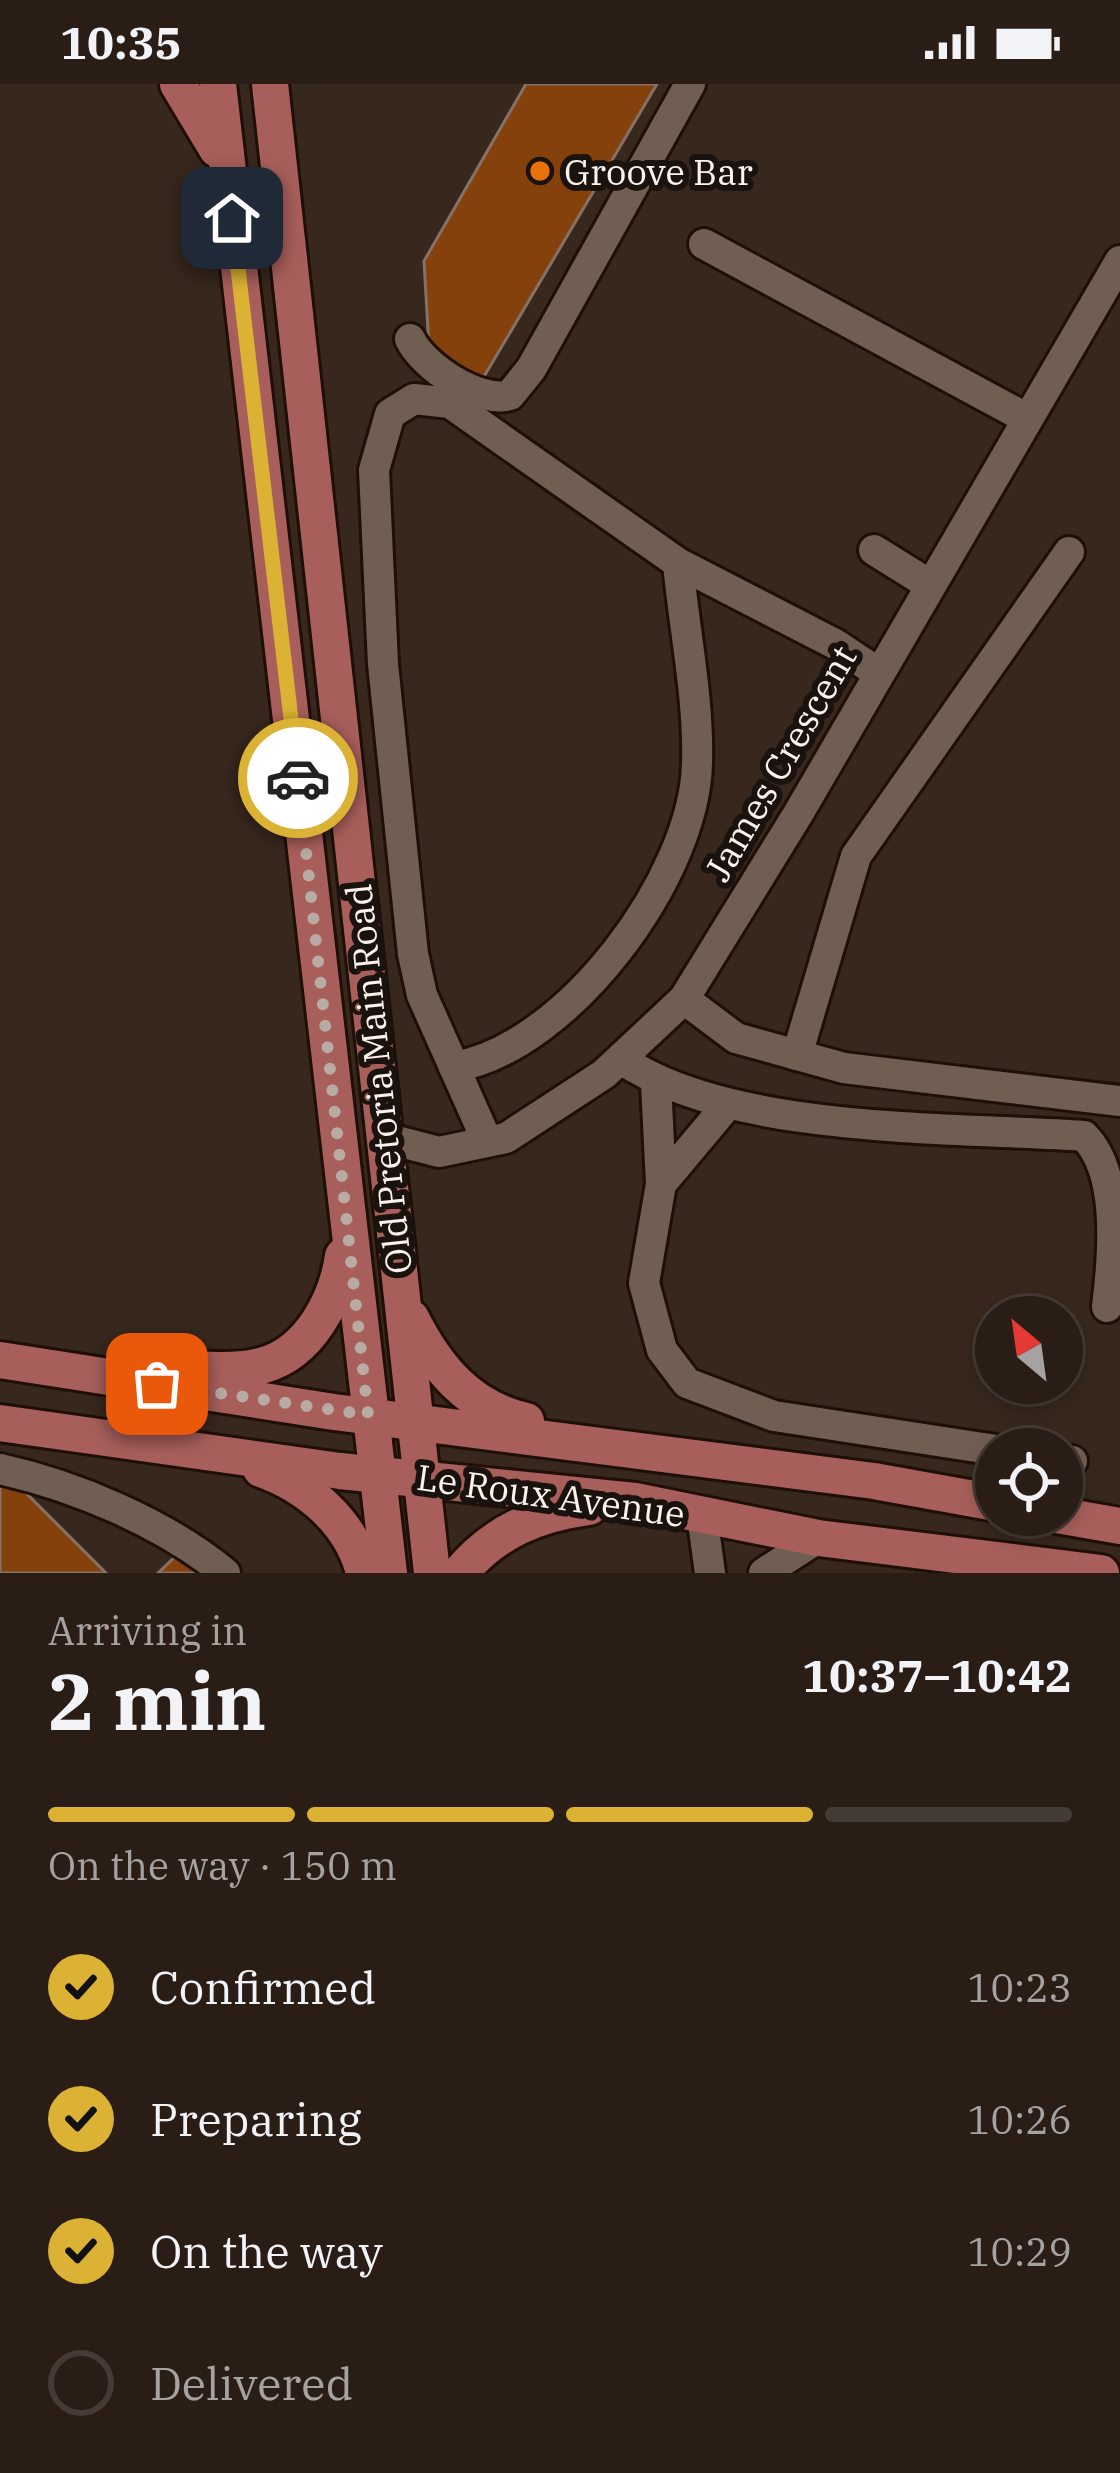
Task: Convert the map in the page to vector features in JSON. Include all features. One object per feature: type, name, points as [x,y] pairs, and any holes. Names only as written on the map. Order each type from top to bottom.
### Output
[{"type":"main road","points":[[178,84],[209,129],[226,175]]},
{"type":"main road","name":"Old Pretoria Main Road","points":[[218,84],[389,1573]]},
{"type":"main road","name":"Old Pretoria Main Road","points":[[270,84],[432,1573]]},
{"type":"main road","points":[[68,1371],[216,1371],[270,1364],[308,1334],[328,1307],[339,1284],[348,1219]]},
{"type":"main road","points":[[395,1240],[407,1310],[442,1370],[486,1408],[566,1441]]},
{"type":"main road","name":"Le Roux Avenue","points":[[0,1360],[416,1422],[874,1480],[975,1500]]},
{"type":"main road","name":"Le Roux Avenue","points":[[0,1423],[634,1501],[818,1538],[1101,1573]]},
{"type":"main road","points":[[207,1452],[278,1475],[323,1505],[352,1541],[364,1573]]},
{"type":"main road","points":[[460,1573],[485,1547],[529,1520],[634,1501]]},
{"type":"main road","points":[[1083,1519],[1120,1526]]},
{"type":"street","points":[[410,339],[436,368],[489,397],[510,395],[531,369],[690,84]]},
{"type":"street","points":[[704,244],[1026,418]]},
{"type":"street","name":"James Crescent","points":[[385,1138],[439,1152],[487,1142],[535,1124],[621,1059],[684,999],[764,872],[1120,261]]},
{"type":"street","points":[[487,1142],[422,995],[413,954],[383,664],[374,470],[390,413],[414,399],[450,403],[678,563],[835,644],[877,672]]},
{"type":"street","points":[[874,550],[930,586]]},
{"type":"street","points":[[797,1055],[856,856],[1069,552]]},
{"type":"street","points":[[454,1067],[483,1062],[578,996],[657,888],[691,814],[698,763],[678,563]]},
{"type":"street","points":[[684,999],[736,1037],[844,1068],[1120,1101]]},
{"type":"street","points":[[621,1059],[656,1083],[780,1114],[1084,1136],[1104,1149],[1116,1168],[1120,1193],[1107,1307]]},
{"type":"street","points":[[656,1083],[661,1184],[644,1283],[662,1350],[686,1383],[774,1416],[975,1447]]},
{"type":"street","points":[[661,1184],[728,1104]]},
{"type":"street","points":[[0,1468],[41,1478],[162,1532],[225,1573]]},
{"type":"street","points":[[702,1515],[710,1573]]},
{"type":"street","points":[[764,1573],[818,1538]]},
{"type":"building","points":[[526,84],[657,84],[482,380],[429,348],[424,261]]},
{"type":"building","points":[[5,1472],[106,1573],[0,1573],[0,1477]]},
{"type":"building","points":[[182,1550],[205,1573],[158,1573]]},
{"type":"way so far","points":[[157,1384],[368,1415],[298,778]]},
{"type":"place","name":"Groove Bar","points":[[540,171]]},
{"type":"route","points":[[232,218],[298,778]]}]
